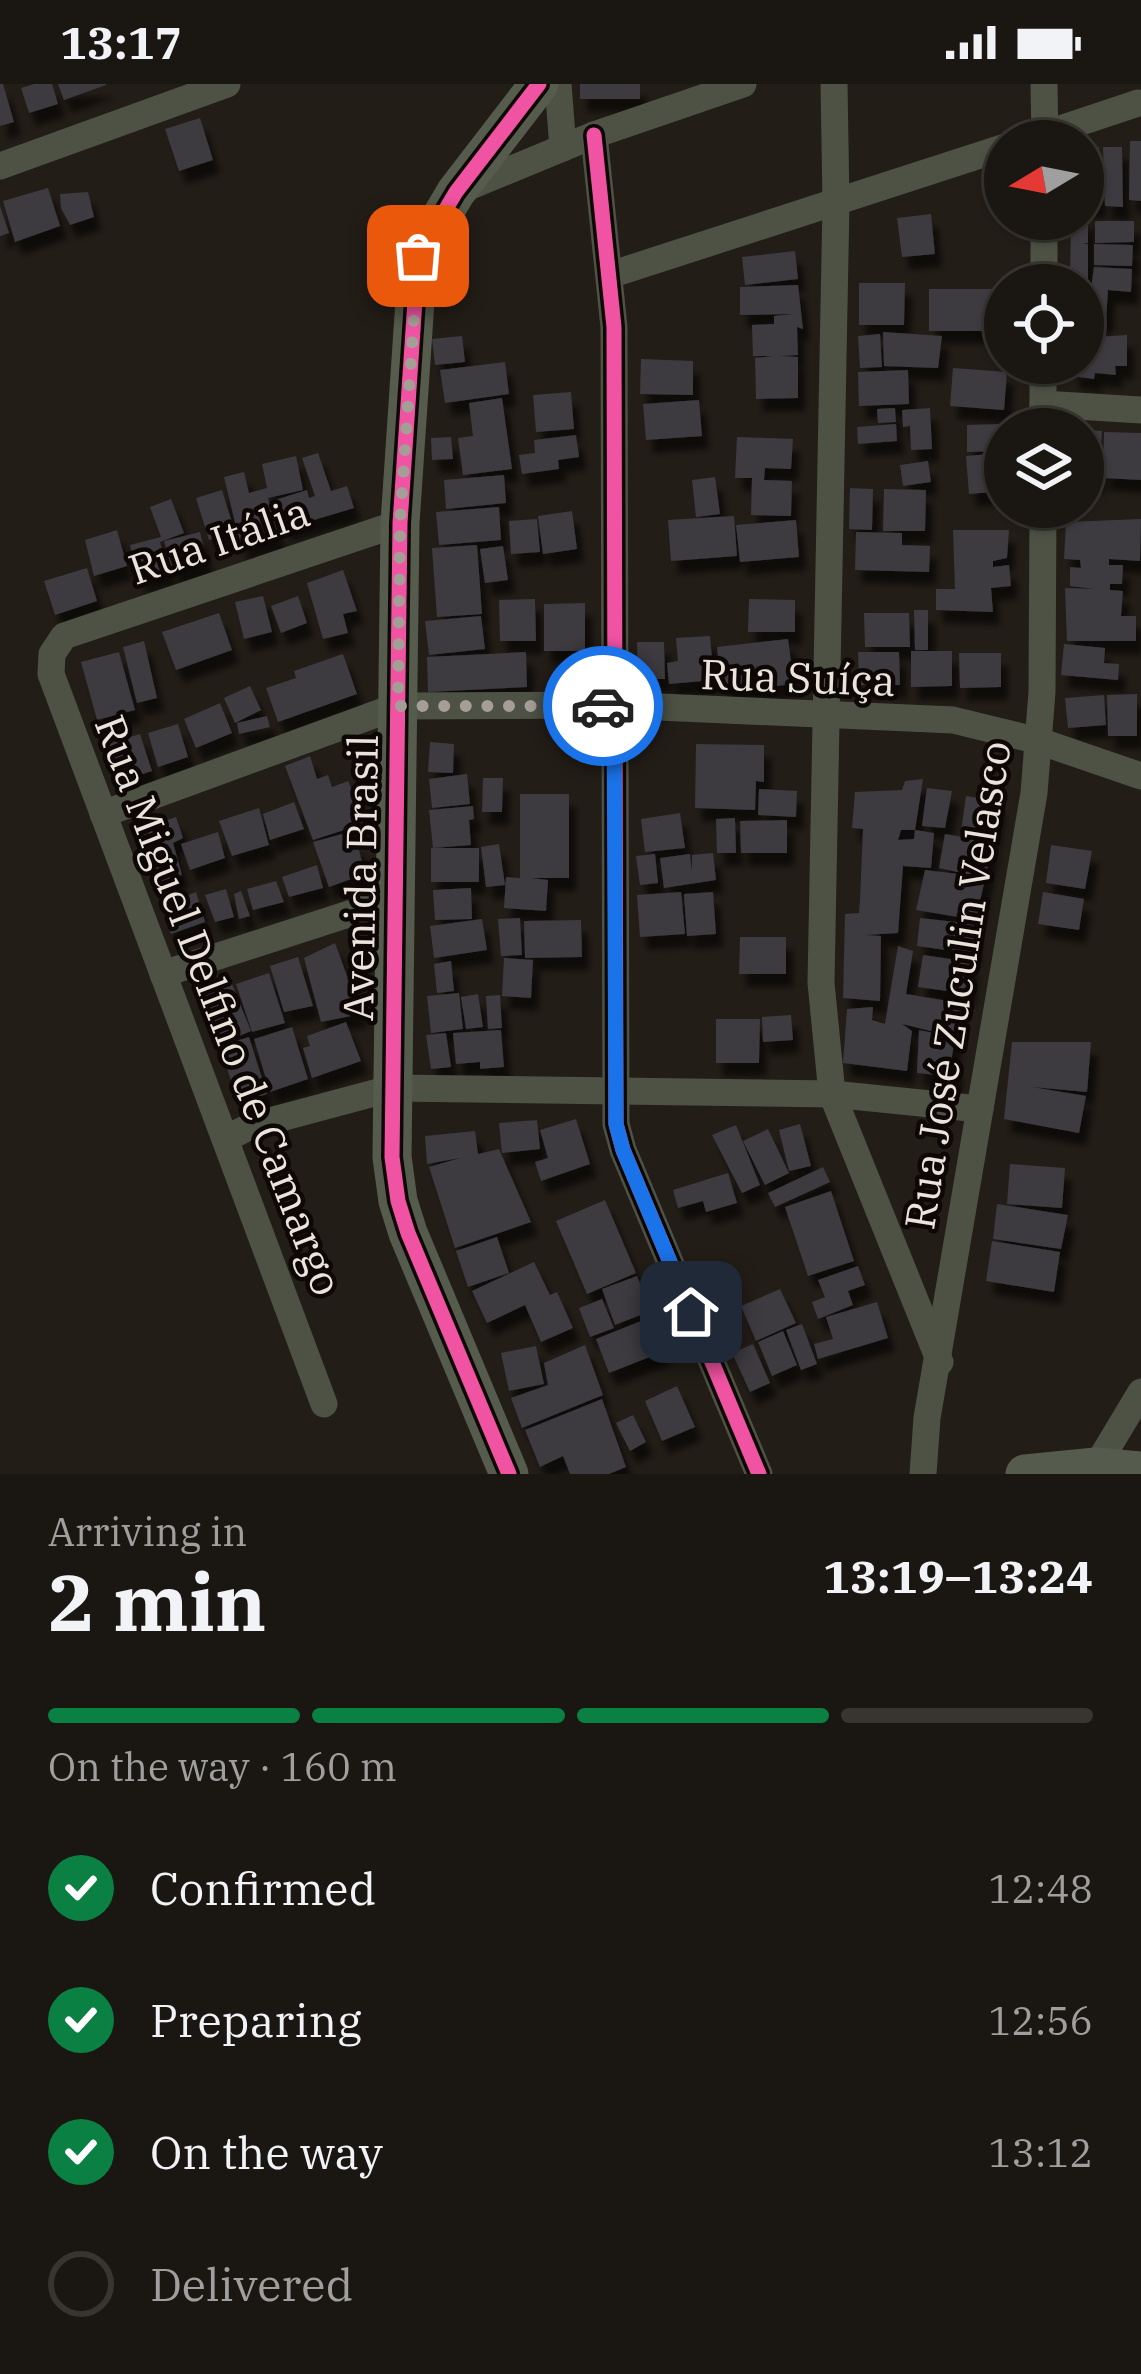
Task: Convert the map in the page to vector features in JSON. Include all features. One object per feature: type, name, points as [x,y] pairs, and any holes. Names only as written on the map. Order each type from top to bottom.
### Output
[{"type":"street","points":[[0,166],[227,84]]},
{"type":"street","name":"Avenida Brasil","points":[[509,1474],[398,1201],[392,1157],[400,523],[418,256],[455,193],[538,84]]},
{"type":"street","points":[[558,84],[563,148]]},
{"type":"street","points":[[455,193],[594,135],[743,84]]},
{"type":"street","points":[[834,84],[836,203],[821,983],[832,1094],[940,1362]]},
{"type":"street","points":[[1040,120],[1045,84]]},
{"type":"street","points":[[1092,120],[1138,104]]},
{"type":"street","points":[[594,135],[614,327],[613,1092],[623,1150],[759,1474]]},
{"type":"street","points":[[610,275],[984,154]]},
{"type":"street","points":[[1104,413],[1141,410]]},
{"type":"street","name":"Rua Itália","points":[[64,636],[400,523]]},
{"type":"street","name":"Rua José Zuculin Velasco","points":[[923,1474],[927,1418],[1034,793],[1042,528]]},
{"type":"street","name":"Rua Miguel Delfino de Camargo","points":[[64,636],[52,654],[51,674],[325,1404]]},
{"type":"street","name":"Rua Suíça","points":[[103,814],[398,706],[614,706],[953,720],[1039,741],[1141,776]]},
{"type":"street","points":[[164,974],[395,898]]},
{"type":"street","points":[[225,1139],[251,1126],[393,1088],[832,1094],[980,1109]]},
{"type":"street","points":[[1096,1467],[1141,1392]]},
{"type":"street","points":[[1025,1474],[1096,1467],[1141,1471]]},
{"type":"building","points":[[0,84],[14,122],[0,126]]},
{"type":"building","points":[[52,84],[58,104],[29,113],[21,88]]},
{"type":"building","points":[[58,84],[106,84],[106,85],[64,100]]},
{"type":"building","points":[[580,84],[640,84],[640,99],[580,99]]},
{"type":"building","points":[[200,118],[213,160],[179,171],[165,129]]},
{"type":"building","points":[[1130,141],[1141,141],[1141,201],[1129,200]]},
{"type":"building","points":[[1104,147],[1122,147],[1123,207],[1105,206]]},
{"type":"building","points":[[48,188],[60,226],[15,242],[3,201]]},
{"type":"building","points":[[88,192],[94,217],[70,225],[60,194]]},
{"type":"building","points":[[0,206],[9,233],[0,236]]},
{"type":"building","points":[[931,214],[935,254],[902,257],[897,218]]},
{"type":"building","points":[[1104,221],[1134,221],[1134,242],[1095,243],[1104,240]]},
{"type":"building","points":[[1071,240],[1088,240],[1082,244],[1088,244],[1088,264],[1070,264]]},
{"type":"building","points":[[1094,244],[1133,245],[1132,266],[1094,264]]},
{"type":"building","points":[[795,251],[798,279],[745,285],[742,257]]},
{"type":"building","points":[[1104,268],[1132,269],[1131,292],[1108,290],[1106,321]]},
{"type":"building","points":[[859,283],[905,283],[904,325],[859,325]]},
{"type":"building","points":[[798,285],[803,329],[797,327],[798,355],[779,356],[798,357],[798,398],[756,399],[755,358],[773,356],[753,356],[752,325],[774,324],[774,316],[793,314],[740,315],[740,287]]},
{"type":"building","points":[[929,289],[984,289],[984,331],[929,331]]},
{"type":"building","points":[[883,332],[942,336],[938,368],[884,366]]},
{"type":"building","points":[[880,334],[882,367],[860,368],[858,336]]},
{"type":"building","points":[[1127,335],[1127,366],[1115,366],[1116,375],[1104,374],[1104,336]]},
{"type":"building","points":[[462,336],[465,362],[435,365],[432,339]]},
{"type":"building","points":[[641,359],[693,361],[693,395],[640,394]]},
{"type":"building","points":[[505,362],[509,394],[445,403],[440,370]]},
{"type":"building","points":[[953,368],[984,370],[984,384],[1006,384],[1004,408],[950,406]]},
{"type":"building","points":[[908,370],[909,404],[859,406],[858,372]]},
{"type":"building","points":[[571,392],[574,429],[536,432],[533,395]]},
{"type":"building","points":[[502,398],[512,469],[463,475],[458,438],[473,436],[469,403]]},
{"type":"building","points":[[699,400],[702,436],[646,440],[643,404]]},
{"type":"building","points":[[895,408],[896,422],[878,423],[877,409]]},
{"type":"building","points":[[930,408],[932,449],[911,450],[910,426],[903,427],[902,410]]},
{"type":"building","points":[[896,424],[897,441],[858,444],[857,427]]},
{"type":"building","points":[[984,424],[984,452],[967,452],[967,425]]},
{"type":"building","points":[[1104,432],[1141,433],[1141,480],[1104,478]]},
{"type":"building","points":[[576,435],[579,457],[558,460],[559,469],[522,474],[519,455],[535,453],[534,440]]},
{"type":"building","points":[[451,437],[453,459],[432,460],[431,438]]},
{"type":"building","points":[[737,437],[793,439],[791,469],[765,468],[764,480],[792,481],[791,516],[751,515],[752,478],[735,478]]},
{"type":"building","points":[[318,453],[331,491],[347,486],[354,508],[284,529],[275,500],[307,490],[309,498],[315,496],[302,458]]},
{"type":"building","points":[[984,454],[984,493],[969,494],[966,456]]},
{"type":"building","points":[[296,456],[303,490],[268,498],[279,537],[241,547],[224,477],[244,472],[249,493],[267,488],[262,464]]},
{"type":"building","points":[[928,461],[931,482],[903,486],[900,465]]},
{"type":"building","points":[[504,475],[506,503],[446,509],[444,480]]},
{"type":"building","points":[[715,477],[720,514],[696,517],[692,480]]},
{"type":"building","points":[[850,488],[873,489],[872,530],[849,529]]},
{"type":"building","points":[[884,489],[926,490],[925,531],[883,531]]},
{"type":"building","points":[[222,490],[235,532],[209,540],[196,498]]},
{"type":"building","points":[[171,499],[184,533],[160,542],[169,573],[138,580],[130,545],[161,537],[150,507]]},
{"type":"building","points":[[499,507],[501,540],[439,545],[436,512]]},
{"type":"building","points":[[572,511],[577,549],[543,554],[538,516]]},
{"type":"building","points":[[734,516],[737,556],[671,561],[668,520]]},
{"type":"building","points":[[537,519],[540,552],[511,554],[509,521]]},
{"type":"building","points":[[1141,519],[1140,561],[1109,559],[1109,565],[1123,565],[1122,584],[1110,584],[1110,590],[1123,591],[1121,616],[1136,616],[1136,641],[1067,641],[1065,588],[1094,589],[1070,586],[1070,567],[1081,568],[1080,560],[1064,559],[1066,528],[1104,528],[1104,520]]},
{"type":"building","points":[[796,520],[799,557],[740,562],[736,525]]},
{"type":"building","points":[[117,530],[127,566],[94,576],[85,540]]},
{"type":"building","points":[[953,530],[1009,530],[1007,558],[993,561],[993,567],[1009,565],[1011,586],[991,588],[993,612],[936,610],[936,589],[955,589]]},
{"type":"building","points":[[200,532],[207,564],[172,572],[164,541]]},
{"type":"building","points":[[856,532],[902,533],[902,545],[930,546],[929,572],[855,570]]},
{"type":"building","points":[[477,545],[482,614],[437,617],[432,548]]},
{"type":"building","points":[[503,546],[508,580],[485,583],[480,549]]},
{"type":"building","points":[[87,568],[97,601],[55,615],[44,581]]},
{"type":"building","points":[[343,570],[357,611],[343,614],[348,633],[323,639],[307,583]]},
{"type":"building","points":[[263,596],[272,632],[244,639],[235,602]]},
{"type":"building","points":[[298,596],[307,623],[281,633],[271,606]]},
{"type":"building","points":[[535,599],[536,641],[500,641],[499,600]]},
{"type":"building","points":[[749,599],[795,600],[795,632],[748,632]]},
{"type":"building","points":[[585,603],[585,651],[544,651],[544,604]]},
{"type":"building","points":[[914,610],[928,610],[928,650],[915,650]]},
{"type":"building","points":[[219,613],[232,650],[176,670],[162,632]]},
{"type":"building","points":[[864,613],[909,613],[910,647],[865,647]]},
{"type":"building","points":[[481,616],[485,649],[429,655],[425,621]]},
{"type":"building","points":[[710,636],[714,680],[669,684],[667,663],[678,661],[676,638]]},
{"type":"building","points":[[788,639],[794,684],[722,692],[717,647]]},
{"type":"building","points":[[144,641],[157,698],[137,703],[123,647]]},
{"type":"building","points":[[637,642],[664,642],[665,679],[638,679]]},
{"type":"building","points":[[1064,644],[1105,648],[1104,663],[1119,664],[1118,680],[1061,675]]},
{"type":"building","points":[[911,651],[952,651],[952,686],[911,687]]},
{"type":"building","points":[[119,652],[135,710],[97,720],[81,662]]},
{"type":"building","points":[[526,652],[527,687],[428,692],[427,657]]},
{"type":"building","points":[[858,652],[899,652],[900,685],[859,685]]},
{"type":"building","points":[[959,653],[1001,653],[1001,687],[960,688]]},
{"type":"building","points":[[343,654],[357,694],[278,722],[266,688],[296,678],[294,671]]},
{"type":"building","points":[[250,686],[261,710],[235,723],[224,698]]},
{"type":"building","points":[[1137,694],[1137,736],[1108,736],[1107,695]]},
{"type":"building","points":[[1104,695],[1106,725],[1068,728],[1065,698]]},
{"type":"building","points":[[220,703],[232,733],[196,748],[184,719]]},
{"type":"building","points":[[267,716],[270,727],[239,734],[237,723]]},
{"type":"building","points":[[178,724],[188,757],[158,767],[148,733]]},
{"type":"building","points":[[140,734],[152,771],[117,782],[105,745]]},
{"type":"building","points":[[430,742],[454,744],[453,773],[428,772]]},
{"type":"building","points":[[696,744],[764,745],[764,782],[756,781],[755,810],[695,808]]},
{"type":"building","points":[[310,756],[317,779],[328,775],[332,787],[348,781],[366,823],[313,840],[285,766]]},
{"type":"building","points":[[467,774],[470,804],[432,808],[429,779]]},
{"type":"building","points":[[483,778],[503,778],[502,812],[482,812]]},
{"type":"building","points":[[923,779],[915,830],[934,833],[931,868],[903,866],[898,933],[865,935],[881,936],[880,1001],[843,998],[845,914],[859,913],[860,900],[863,829],[852,828],[855,792],[902,790],[905,781]],"holes":[[[901,830],[915,830],[914,839],[898,840]]]},
{"type":"building","points":[[927,788],[952,791],[945,828],[922,826]]},
{"type":"building","points":[[759,789],[797,791],[796,817],[758,815]]},
{"type":"building","points":[[520,794],[569,794],[569,878],[531,878],[548,880],[546,911],[504,908],[506,877],[520,878]]},
{"type":"building","points":[[966,796],[999,801],[993,838],[961,832]]},
{"type":"building","points":[[294,802],[304,829],[270,840],[263,814]]},
{"type":"building","points":[[473,806],[471,845],[433,848],[429,810]]},
{"type":"building","points":[[259,808],[269,845],[232,856],[219,821]]},
{"type":"building","points":[[680,813],[685,848],[645,852],[641,819]]},
{"type":"building","points":[[176,817],[183,838],[173,843],[182,875],[155,883],[146,853],[157,849],[146,827]]},
{"type":"building","points":[[735,818],[736,853],[717,853],[716,819]]},
{"type":"building","points":[[787,820],[787,853],[741,853],[740,821]]},
{"type":"building","points":[[218,832],[225,858],[190,870],[181,844]]},
{"type":"building","points":[[342,834],[346,844],[357,842],[365,874],[329,887],[313,842]]},
{"type":"building","points":[[945,834],[993,842],[976,920],[916,910],[925,870],[976,876],[939,868]]},
{"type":"building","points":[[499,844],[505,885],[486,887],[481,847]]},
{"type":"building","points":[[1051,845],[1092,851],[1085,889],[1046,883]]},
{"type":"building","points":[[431,848],[479,848],[479,882],[431,882]]},
{"type":"building","points":[[713,853],[716,880],[664,888],[660,858],[690,854],[692,872],[692,855]]},
{"type":"building","points":[[655,854],[658,883],[640,885],[636,856]]},
{"type":"building","points":[[317,865],[323,888],[289,897],[282,877]]},
{"type":"building","points":[[276,881],[284,902],[253,910],[247,889]]},
{"type":"building","points":[[471,888],[472,919],[435,920],[433,890]]},
{"type":"building","points":[[226,889],[234,917],[215,922],[205,895]]},
{"type":"building","points":[[241,891],[250,916],[239,919],[234,894]]},
{"type":"building","points":[[196,892],[205,922],[171,934],[162,906]]},
{"type":"building","points":[[681,892],[685,934],[640,937],[637,895]]},
{"type":"building","points":[[713,892],[716,934],[687,936],[684,894]]},
{"type":"building","points":[[1043,892],[1084,899],[1079,930],[1038,924]]},
{"type":"building","points":[[520,918],[522,955],[501,956],[498,919]]},
{"type":"building","points":[[920,918],[974,924],[974,954],[917,946]]},
{"type":"building","points":[[482,919],[487,950],[434,958],[430,926]]},
{"type":"building","points":[[581,920],[582,957],[525,958],[524,921]]},
{"type":"building","points":[[740,937],[786,937],[786,974],[739,974]]},
{"type":"building","points":[[335,943],[361,1014],[321,1022],[304,958]]},
{"type":"building","points":[[898,946],[913,951],[906,994],[960,1003],[951,1063],[957,1066],[953,1085],[938,1083],[937,1075],[917,1073],[919,1030],[934,1033],[932,1041],[939,1042],[939,1033],[902,1024],[912,1031],[907,1071],[843,1063],[847,1009],[873,1007],[872,1020],[885,1024]]},
{"type":"building","points":[[923,955],[971,962],[969,994],[918,987]]},
{"type":"building","points":[[298,957],[313,1006],[284,1012],[270,966]]},
{"type":"building","points":[[504,958],[533,960],[531,998],[502,996]]},
{"type":"building","points":[[451,961],[454,991],[437,993],[434,964]]},
{"type":"building","points":[[269,973],[285,1023],[252,1032],[236,984]]},
{"type":"building","points":[[230,979],[251,1031],[215,1046],[194,994]]},
{"type":"building","points":[[459,993],[463,1029],[431,1033],[427,996]]},
{"type":"building","points":[[478,994],[483,1027],[466,1029],[461,997]]},
{"type":"building","points":[[500,995],[502,1028],[488,1029],[486,996]]},
{"type":"building","points":[[791,1015],[793,1040],[763,1042],[762,1017]]},
{"type":"building","points":[[716,1019],[760,1019],[759,1063],[716,1063]]},
{"type":"building","points":[[346,1022],[361,1061],[312,1078],[303,1048],[310,1046],[307,1036]]},
{"type":"building","points":[[292,1027],[308,1079],[270,1092],[254,1039]]},
{"type":"building","points":[[501,1030],[504,1067],[456,1064],[453,1033]]},
{"type":"building","points":[[446,1033],[451,1067],[431,1069],[426,1035]]},
{"type":"building","points":[[249,1037],[267,1094],[238,1103],[220,1046]]},
{"type":"building","points":[[1012,1042],[1091,1042],[1087,1092],[1032,1087],[1086,1096],[1079,1133],[1004,1119]]},
{"type":"building","points":[[576,1119],[590,1164],[541,1181],[535,1162],[548,1158],[540,1130]]},
{"type":"building","points":[[537,1120],[540,1149],[502,1153],[499,1123]]},
{"type":"building","points":[[800,1124],[811,1166],[789,1171],[779,1130]]},
{"type":"building","points":[[736,1125],[760,1185],[742,1193],[712,1135]]},
{"type":"building","points":[[768,1129],[789,1173],[765,1185],[743,1141]]},
{"type":"building","points":[[475,1131],[478,1154],[499,1149],[531,1222],[455,1248],[429,1167],[460,1158],[427,1164],[425,1136]]},
{"type":"building","points":[[1010,1164],[1065,1168],[1062,1208],[1007,1204]]},
{"type":"building","points":[[823,1167],[830,1182],[775,1207],[768,1193]]},
{"type":"building","points":[[728,1173],[737,1203],[706,1212],[703,1201],[678,1208],[673,1190]]},
{"type":"building","points":[[831,1191],[854,1261],[808,1276],[785,1207]]},
{"type":"building","points":[[605,1200],[636,1273],[587,1294],[556,1221]]},
{"type":"building","points":[[997,1204],[1068,1215],[1061,1249],[993,1239]]},
{"type":"building","points":[[497,1237],[509,1273],[468,1287],[456,1251]]},
{"type":"building","points":[[992,1241],[1060,1252],[1054,1292],[986,1281]]},
{"type":"building","points":[[534,1262],[550,1295],[557,1292],[573,1328],[541,1342],[525,1305],[487,1323],[472,1291]]},
{"type":"building","points":[[858,1266],[865,1285],[848,1291],[853,1305],[818,1319],[812,1302],[825,1297],[818,1280]]},
{"type":"building","points":[[637,1276],[651,1311],[615,1325],[602,1289]]},
{"type":"building","points":[[780,1289],[796,1323],[756,1341],[741,1306]]},
{"type":"building","points":[[602,1299],[614,1328],[590,1337],[579,1308]]},
{"type":"building","points":[[877,1302],[888,1338],[818,1359],[814,1344],[833,1339],[826,1317]]},
{"type":"building","points":[[651,1317],[665,1351],[609,1373],[596,1339]]},
{"type":"building","points":[[802,1324],[817,1364],[801,1370],[786,1330]]},
{"type":"building","points":[[783,1331],[797,1365],[772,1376],[758,1342]]},
{"type":"building","points":[[753,1344],[770,1383],[750,1392],[732,1353]]},
{"type":"building","points":[[585,1345],[603,1395],[522,1428],[511,1398],[548,1385],[544,1363]]},
{"type":"building","points":[[536,1346],[544,1384],[509,1391],[501,1353]]},
{"type":"building","points":[[677,1386],[695,1427],[662,1441],[645,1401]]},
{"type":"building","points":[[602,1399],[626,1467],[609,1474],[570,1474],[563,1456],[540,1467],[525,1430]]},
{"type":"building","points":[[633,1415],[646,1442],[630,1451],[616,1423]]},
{"type":"cycle path","points":[[509,1474],[408,1233],[392,1157],[400,523],[418,256],[456,192],[539,84]]},
{"type":"cycle path","points":[[594,135],[614,327],[616,1124],[759,1474]]},
{"type":"way so far","points":[[418,256],[400,523],[398,706],[603,706]]},
{"type":"route","points":[[603,706],[614,706],[616,1124],[691,1312]]}]
